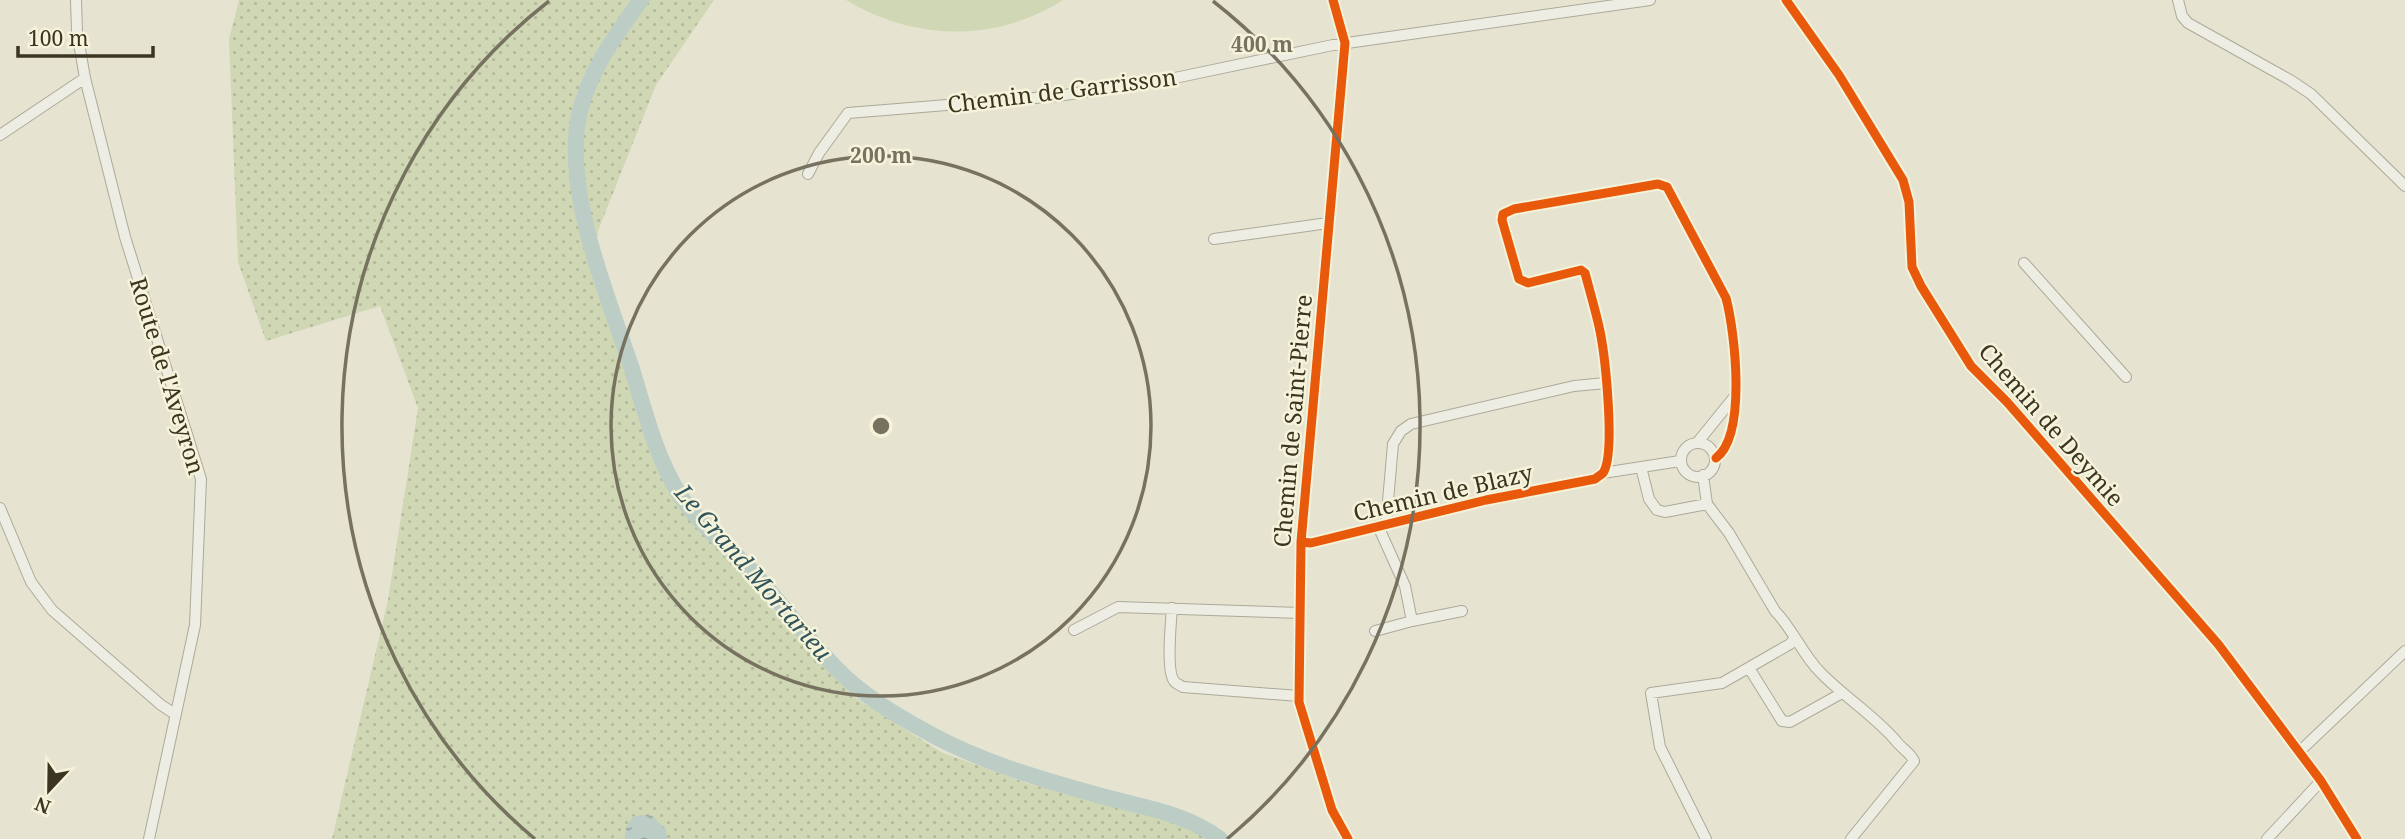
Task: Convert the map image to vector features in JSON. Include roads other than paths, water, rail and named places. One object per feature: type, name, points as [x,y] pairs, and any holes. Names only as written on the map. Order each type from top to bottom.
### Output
[{"type":"street","name":"Route de l'Aveyron","points":[[76,0],[77,32],[85,79],[125,237],[201,479],[195,625],[149,839]]},
{"type":"street","name":"Chemin de Saint-Pierre","points":[[1333,0],[1345,43],[1301,542],[1299,702],[1332,810],[1348,839]]},
{"type":"street","points":[[1345,43],[1650,0]]},
{"type":"street","name":"Chemin de Deymie","points":[[1786,0],[1839,75],[1903,180],[1909,202],[1912,267],[1971,366],[2007,402],[2218,644],[2321,781],[2357,839]]},
{"type":"street","points":[[2178,0],[2182,16],[2188,23],[2291,80],[2311,94],[2405,186]]},
{"type":"street","name":"Chemin de Garrisson","points":[[808,174],[848,113],[1058,96],[1170,79],[1345,43]]},
{"type":"street","points":[[0,135],[85,79]]},
{"type":"street","points":[[1599,476],[1607,463],[1609,440],[1606,383],[1601,333],[1585,273],[1580,270],[1528,283],[1520,279],[1502,220],[1503,214],[1514,209],[1658,184],[1667,187],[1726,298],[1736,368],[1735,396],[1731,430],[1722,453],[1703,475],[1695,477],[1687,474],[1680,461],[1686,451],[1697,443],[1735,396]]},
{"type":"street","points":[[1214,239],[1328,223]]},
{"type":"street","points":[[2024,263],[2126,377]]},
{"type":"street","points":[[1412,621],[1405,586],[1382,525],[1393,444],[1401,431],[1411,424],[1574,386],[1606,383]]},
{"type":"street","points":[[1697,443],[1707,445],[1716,458]]},
{"type":"street","name":"Chemin de Blazy","points":[[1301,542],[1311,543],[1486,500],[1680,461]]},
{"type":"street","points":[[1641,467],[1649,499],[1657,510],[1665,512],[1707,503]]},
{"type":"street","points":[[1703,475],[1707,503],[1729,533],[1775,611],[1819,672],[1888,731],[1914,761],[1851,839]]},
{"type":"street","points":[[0,508],[30,582],[52,610],[161,705],[175,714]]},
{"type":"street","points":[[1074,630],[1118,607],[1300,613]]},
{"type":"street","points":[[1171,608],[1172,678],[1176,683],[1183,687],[1299,696]]},
{"type":"street","points":[[1375,631],[1462,611]]},
{"type":"street","points":[[1706,839],[1660,747],[1651,693],[1722,683],[1796,638]]},
{"type":"street","points":[[2299,752],[2405,651]]},
{"type":"street","points":[[1749,668],[1782,722],[1790,722],[1842,693]]},
{"type":"street","points":[[2267,839],[2321,781]]},
{"type":"water","points":[[651,815],[666,829],[667,839],[625,839],[626,827],[634,816]]},
{"type":"waterway","name":"Le Grand Mortarieu","points":[[641,0],[604,55],[583,99],[576,145],[577,177],[590,244],[651,432],[670,478],[685,503],[751,570],[837,669],[890,711],[945,742],[987,760],[1098,795],[1177,816],[1220,839]]}]
